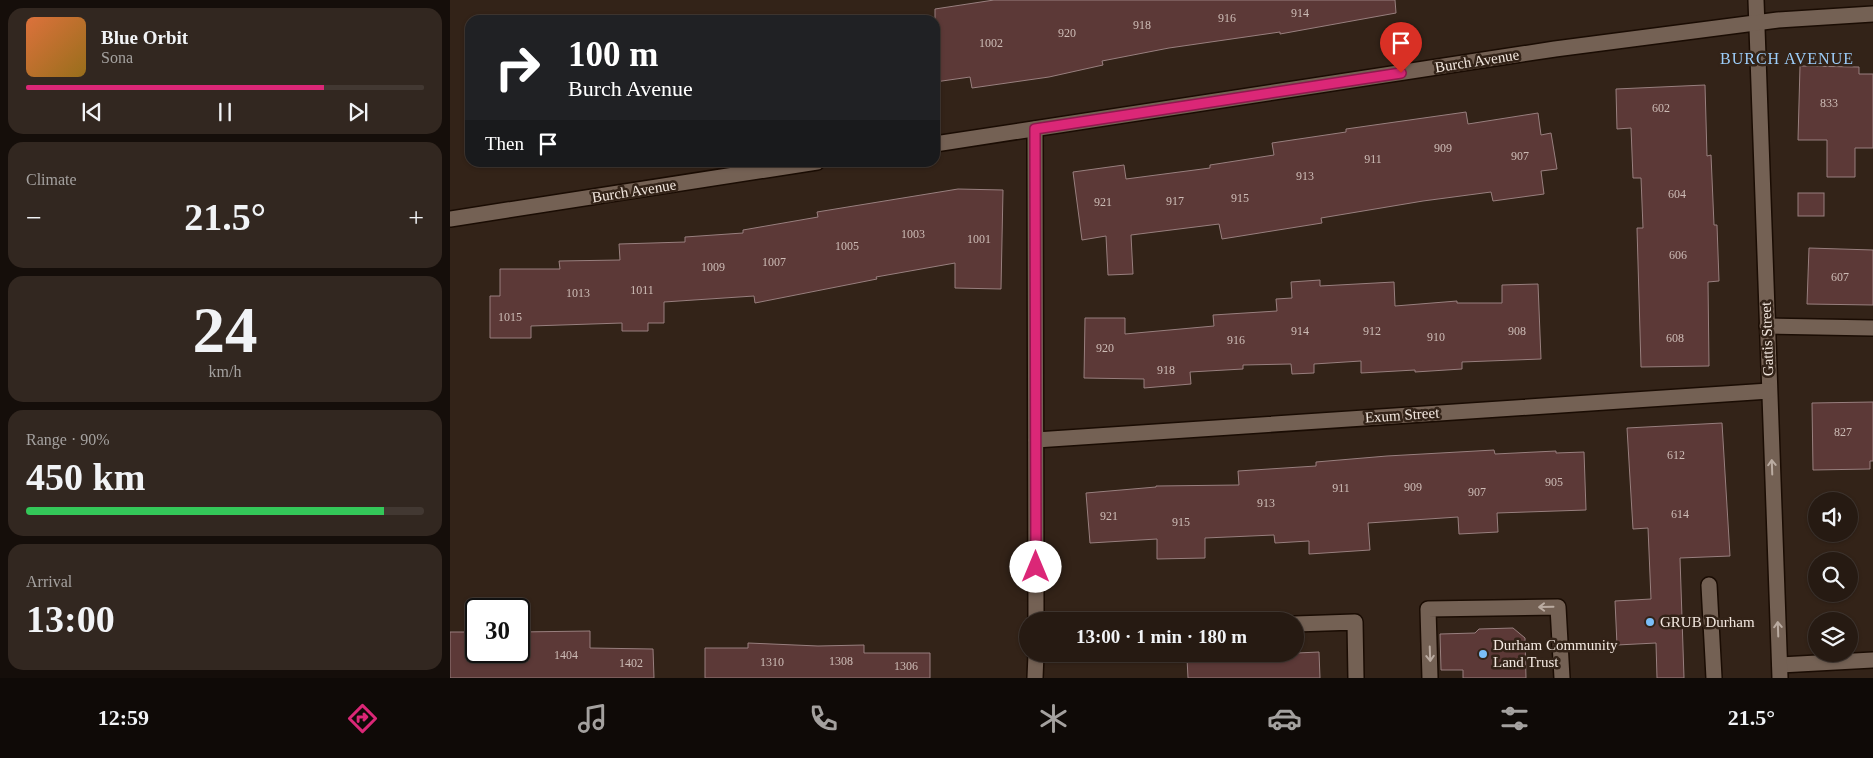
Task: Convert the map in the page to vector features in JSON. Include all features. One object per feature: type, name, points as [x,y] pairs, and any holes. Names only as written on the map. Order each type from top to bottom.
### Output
[{"type":"street","name":"Gattis Street","points":[[1756,0],[1780,672]]},
{"type":"street","name":"Burch Avenue","points":[[940,143],[1555,49],[1756,22],[1873,14]]},
{"type":"street","points":[[1035,129],[1036,612]]},
{"type":"street","name":"Burch Avenue","points":[[450,219],[785,167]]},
{"type":"street","points":[[1767,326],[1873,328]]},
{"type":"street","name":"Exum Street","points":[[1036,440],[1769,391]]},
{"type":"street","points":[[1709,585],[1714,678]]},
{"type":"street","points":[[1430,678],[1428,609],[1558,607],[1562,678]]},
{"type":"street","points":[[1304,624],[1355,622],[1356,678]]},
{"type":"street","points":[[1780,672],[1873,660]]},
{"type":"street","points":[[1036,662],[1036,678]]},
{"type":"building","points":[[994,0],[1395,0],[1396,13],[1280,34],[1280,32],[1169,48],[1102,61],[1103,65],[1049,77],[972,88],[970,77],[940,81],[940,15],[935,15],[935,9]]},
{"type":"building","points":[[1800,66],[1859,67],[1859,74],[1873,74],[1873,148],[1855,148],[1855,177],[1827,177],[1827,140],[1798,140]]},
{"type":"building","points":[[1705,85],[1707,156],[1711,155],[1714,225],[1717,225],[1719,281],[1708,282],[1709,366],[1641,367],[1637,228],[1643,228],[1641,178],[1633,178],[1631,128],[1617,129],[1616,89]]},
{"type":"building","points":[[1466,112],[1468,124],[1538,113],[1541,135],[1551,133],[1557,169],[1541,171],[1544,194],[1493,201],[1491,192],[1423,201],[1321,218],[1322,223],[1222,239],[1219,224],[1131,235],[1133,274],[1108,275],[1106,236],[1082,240],[1073,172],[1124,165],[1126,179],[1210,168],[1210,165],[1274,155],[1272,143],[1346,132],[1346,129]]},
{"type":"building","points":[[958,189],[1003,190],[1001,289],[955,288],[955,263],[876,277],[877,279],[755,303],[754,296],[664,302],[664,323],[648,323],[648,331],[622,331],[622,323],[531,326],[531,338],[490,338],[490,296],[500,296],[500,269],[560,269],[559,261],[620,260],[619,244],[685,242],[685,237],[743,233],[743,230],[818,217],[817,212]]},
{"type":"building","points":[[1798,193],[1824,193],[1824,216],[1798,216]]},
{"type":"building","points":[[1809,248],[1873,250],[1873,305],[1807,304]]},
{"type":"building","points":[[1320,280],[1320,286],[1394,282],[1395,306],[1457,301],[1457,303],[1502,303],[1502,285],[1538,284],[1541,359],[1462,362],[1462,369],[1415,372],[1415,370],[1361,373],[1361,361],[1314,364],[1314,373],[1292,374],[1291,364],[1243,365],[1243,369],[1190,372],[1191,384],[1144,388],[1144,379],[1084,378],[1085,318],[1125,318],[1125,334],[1214,326],[1213,315],[1277,311],[1276,299],[1292,298],[1291,282]]},
{"type":"building","points":[[1873,402],[1873,461],[1870,461],[1870,469],[1813,470],[1812,403]]},
{"type":"building","points":[[1722,423],[1730,556],[1680,558],[1684,678],[1657,678],[1656,643],[1617,645],[1615,601],[1651,599],[1648,528],[1633,529],[1627,428]]},
{"type":"building","points":[[1494,450],[1495,454],[1556,451],[1556,453],[1584,452],[1586,510],[1497,513],[1498,532],[1459,534],[1458,517],[1368,523],[1370,550],[1309,554],[1309,541],[1275,543],[1274,535],[1205,538],[1205,558],[1157,559],[1157,539],[1090,543],[1086,493],[1156,486],[1239,485],[1238,471],[1316,466],[1316,462],[1387,456]]},
{"type":"building","name":"Durham Community Land Trust","points":[[1513,628],[1525,638],[1526,678],[1463,678],[1463,670],[1441,670],[1440,634],[1475,633],[1479,629]]},
{"type":"building","points":[[590,631],[590,648],[653,649],[654,678],[450,678],[450,632],[465,632],[465,663],[530,663],[530,632]]},
{"type":"building","points":[[748,643],[818,646],[864,645],[864,653],[930,653],[930,678],[705,678],[705,648],[748,648]]},
{"type":"building","points":[[1319,652],[1320,678],[1188,678],[1187,662],[1304,662],[1304,653]]},
{"type":"place","name":"GRUB Durham","points":[[1650,622]]},
{"type":"place","name":"Durham Community Land Trust","points":[[1483,654]]},
{"type":"district","name":"BURCH AVENUE","points":[[1787,58]]},
{"type":"route","points":[[1036,567],[1035,129],[1401,73]]}]
